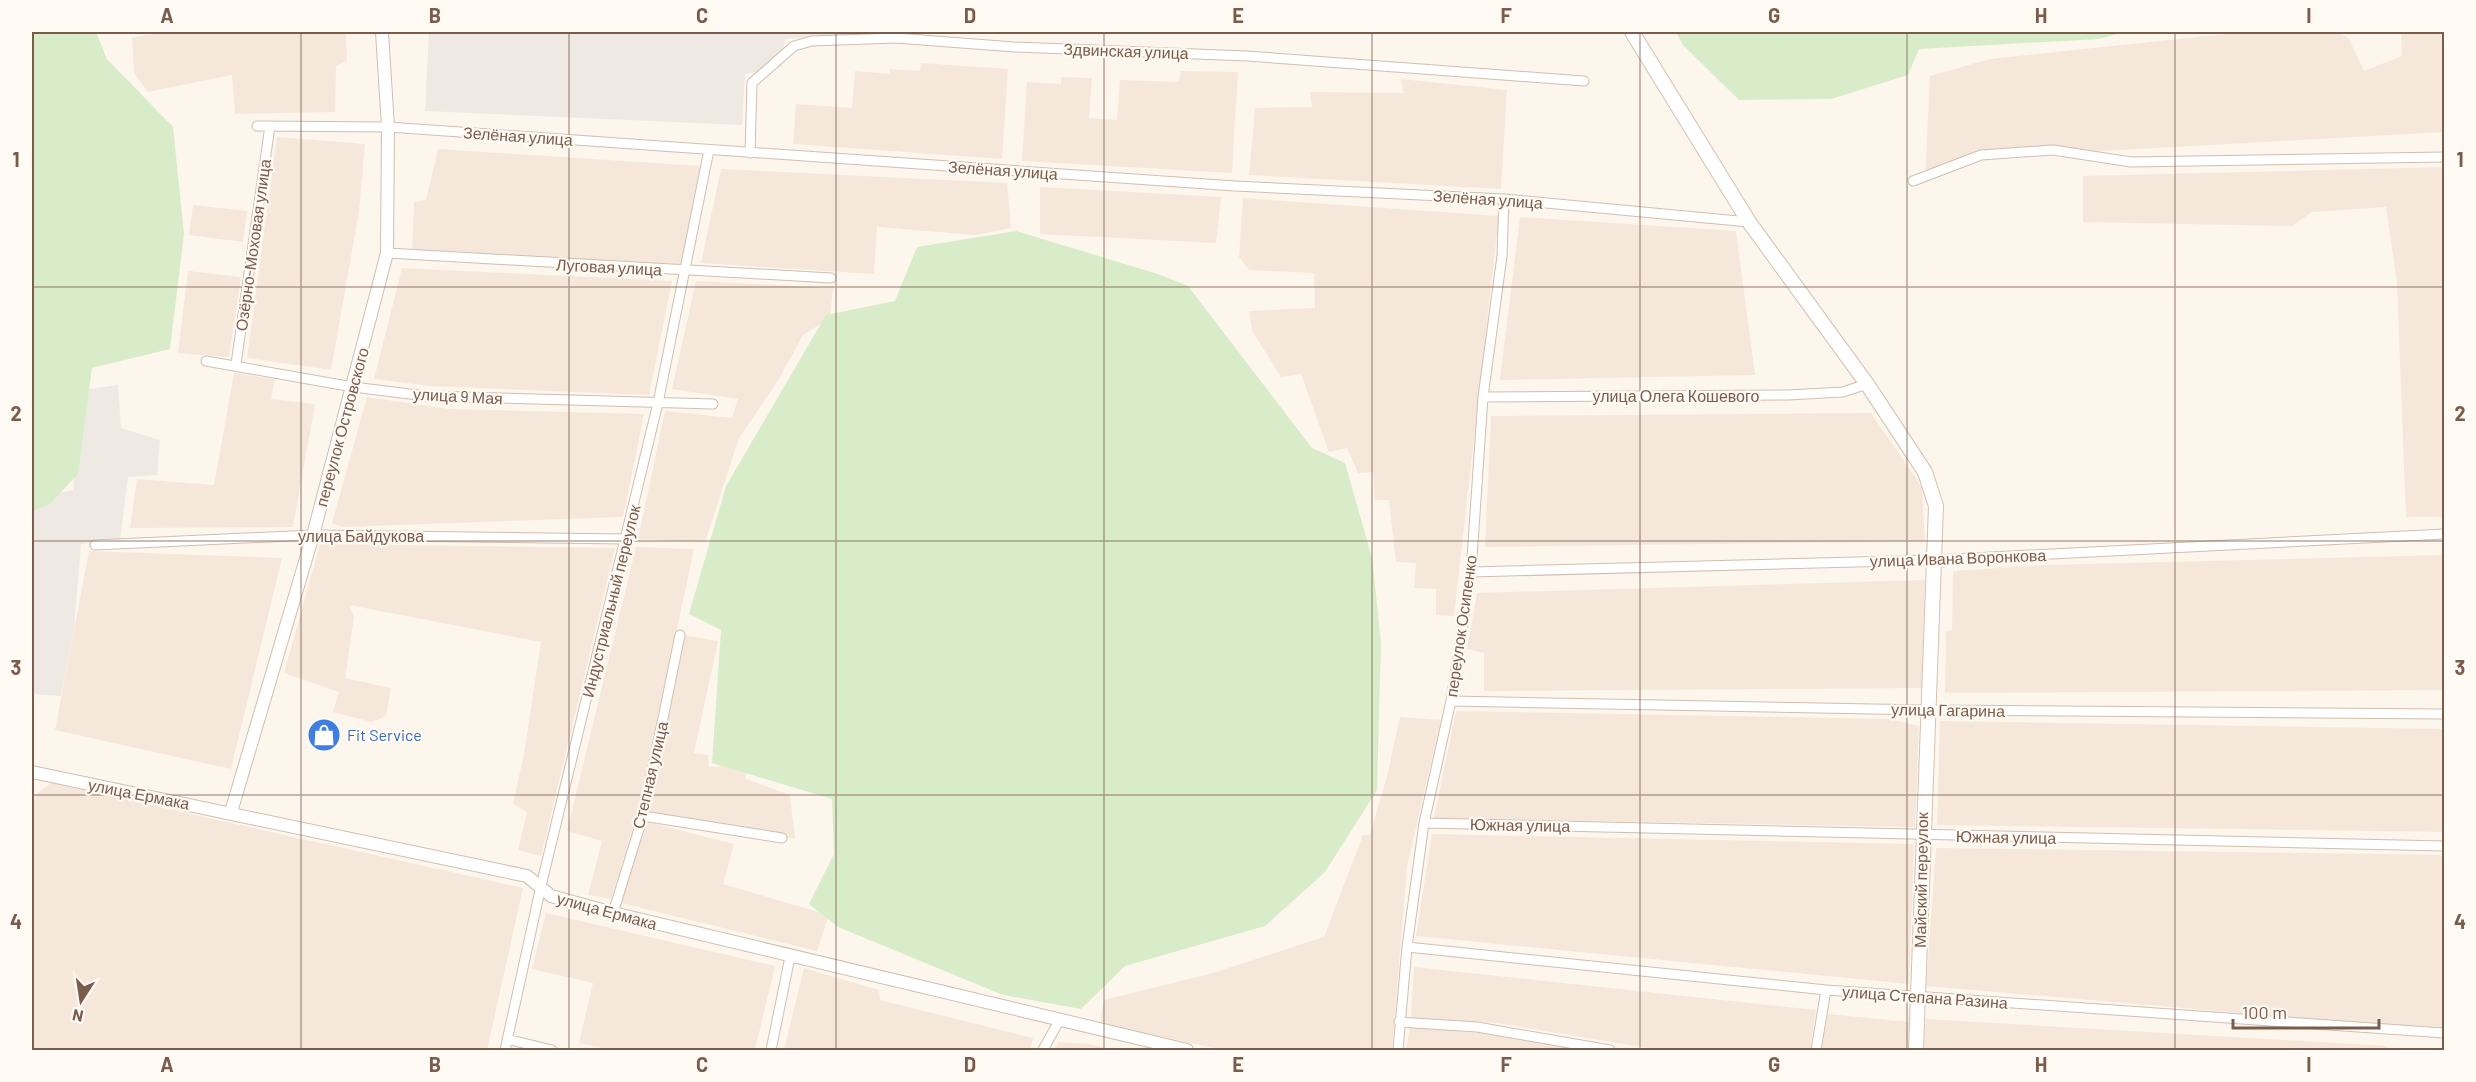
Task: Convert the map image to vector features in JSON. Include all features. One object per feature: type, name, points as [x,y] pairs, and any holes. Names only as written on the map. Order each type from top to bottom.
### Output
[{"type":"main road","name":"Майский переулок","points":[[1632,32],[1655,73],[1749,222],[1867,384],[1925,472],[1932,488],[1936,506],[1922,835],[1916,1050]]},
{"type":"street","name":"переулок Островского","points":[[231,812],[313,535],[387,254],[388,127],[382,32]]},
{"type":"street","name":"Здвинская улица","points":[[750,153],[752,82],[794,46],[812,41],[896,38],[1014,47],[1247,56],[1584,81]]},
{"type":"street","name":"Зелёная улица","points":[[257,126],[388,127],[1235,186],[1504,200],[1749,222]]},
{"type":"street","name":"Озёрно-Моховая улица","points":[[236,364],[270,126]]},
{"type":"street","name":"Индустриальный переулок","points":[[505,1050],[541,886],[658,403],[687,271],[709,150]]},
{"type":"street","points":[[1913,181],[1981,155],[2053,150],[2131,162],[2445,157]]},
{"type":"street","name":"переулок Осипенко","points":[[1398,1050],[1407,947],[1424,823],[1451,701],[1471,572],[1483,397],[1502,256],[1504,200]]},
{"type":"street","name":"Луговая улица","points":[[387,254],[831,279]]},
{"type":"street","name":"улица 9 Мая","points":[[206,361],[236,364],[353,387],[426,396],[713,404]]},
{"type":"street","name":"улица Олега Кошевого","points":[[1483,397],[1788,395],[1843,392],[1867,384]]},
{"type":"street","name":"улица Ивана Воронкова","points":[[1471,572],[1933,560],[2445,534]]},
{"type":"street","name":"улица Байдукова","points":[[95,545],[313,535],[626,539]]},
{"type":"street","name":"Степная улица","points":[[612,913],[643,816],[680,635]]},
{"type":"street","name":"улица Гагарина","points":[[1451,701],[1927,710],[2445,714]]},
{"type":"street","name":"улица Ермака","points":[[32,772],[527,876],[551,896],[612,913],[1187,1050]]},
{"type":"street","points":[[643,816],[782,838]]},
{"type":"street","name":"Южная улица","points":[[1424,823],[2445,846]]},
{"type":"street","name":"улица Степана Разина","points":[[1407,947],[1826,990],[2445,1033]]},
{"type":"street","points":[[771,1050],[790,957]]},
{"type":"street","points":[[1816,1050],[1826,990]]},
{"type":"street","points":[[1043,1050],[1059,1021]]},
{"type":"street","points":[[1400,1022],[1477,1028],[1610,1050]]},
{"type":"street","points":[[507,1039],[552,1050]]},
{"type":"shaded area","points":[[162,32],[346,32],[347,61],[336,66],[335,112],[235,114],[232,75],[148,92],[134,73],[132,38]]},
{"type":"shaded area","points":[[429,32],[893,33],[785,39],[781,67],[745,74],[742,125],[425,111]]},
{"type":"shaded area","points":[[2244,32],[2339,32],[2349,39],[2364,71],[2402,56],[2401,32],[2444,32],[2444,132],[1978,158],[1925,179],[1930,76],[1990,59]]},
{"type":"shaded area","points":[[921,63],[1008,69],[1002,159],[793,144],[796,104],[852,108],[855,71],[890,74],[890,69],[920,71]]},
{"type":"shaded area","points":[[1181,71],[1238,72],[1232,173],[1022,161],[1027,82],[1061,84],[1061,77],[1092,78],[1089,118],[1117,120],[1120,80],[1179,82]]},
{"type":"shaded area","points":[[1401,79],[1507,90],[1501,189],[1249,175],[1255,108],[1312,107],[1310,92],[1403,93]]},
{"type":"shaded area","points":[[277,137],[365,144],[359,212],[331,370],[247,358]]},
{"type":"shaded area","points":[[438,149],[701,166],[683,265],[412,251],[414,202],[426,200]]},
{"type":"shaded area","points":[[2444,167],[2444,517],[2406,517],[2397,283],[2386,207],[2312,212],[2292,226],[2083,222],[2083,176]]},
{"type":"shaded area","points":[[721,169],[1007,183],[1011,228],[976,235],[877,227],[874,274],[701,263]]},
{"type":"shaded area","points":[[1040,187],[1221,197],[1216,243],[1040,234]]},
{"type":"shaded area","points":[[1243,198],[1499,216],[1454,616],[1436,615],[1436,589],[1414,588],[1416,563],[1396,562],[1389,500],[1375,500],[1373,472],[1358,473],[1347,448],[1329,452],[1301,374],[1281,377],[1252,331],[1249,311],[1315,308],[1314,273],[1249,270],[1239,257]]},
{"type":"shaded area","points":[[193,205],[247,211],[243,242],[189,235]]},
{"type":"shaded area","points":[[1520,217],[1736,231],[1755,375],[1500,380]]},
{"type":"shaded area","points":[[402,268],[672,281],[649,395],[430,386],[374,379]]},
{"type":"shaded area","points":[[188,271],[241,277],[229,357],[178,353]]},
{"type":"shaded area","points":[[696,281],[833,288],[830,318],[803,335],[779,379],[739,438],[705,542],[638,539],[665,411],[732,418],[738,399],[672,389]]},
{"type":"shaded area","points":[[234,373],[275,379],[271,399],[315,404],[293,527],[130,528],[137,479],[214,485]]},
{"type":"shaded area","points":[[118,385],[121,428],[160,440],[157,475],[128,477],[120,540],[81,544],[74,629],[61,696],[32,694],[32,500],[44,495],[73,490],[82,390]]},
{"type":"shaded area","points":[[367,397],[449,409],[644,414],[623,517],[343,527],[332,523]]},
{"type":"shaded area","points":[[1871,413],[1922,487],[1925,541],[1485,547],[1491,416]]},
{"type":"shaded area","points":[[320,544],[615,548],[541,856],[518,850],[527,812],[513,804],[524,754],[541,642],[349,605],[354,617],[345,678],[391,688],[386,716],[372,722],[333,712],[339,692],[284,673]]},
{"type":"shaded area","points":[[636,547],[694,549],[640,804],[611,899],[588,895],[602,841],[567,831]]},
{"type":"shaded area","points":[[89,551],[282,558],[231,769],[55,730]]},
{"type":"shaded area","points":[[2444,555],[2444,690],[1945,693],[1946,631],[1952,630],[1953,571],[2044,565]]},
{"type":"shaded area","points":[[1925,580],[1922,688],[1484,691],[1484,653],[1467,649],[1477,593]]},
{"type":"shaded area","points":[[684,635],[718,641],[694,753],[708,755],[709,767],[746,764],[746,779],[790,795],[795,839],[648,812]]},
{"type":"shaded area","points":[[1456,711],[1889,719],[1919,726],[1915,827],[1434,818]]},
{"type":"shaded area","points":[[1400,717],[1441,720],[1407,867],[1392,1050],[1223,1050],[1100,1023],[1104,1000],[1213,973],[1324,937],[1363,835],[1370,835],[1387,776]]},
{"type":"shaded area","points":[[1940,721],[2444,729],[2444,832],[1937,825]]},
{"type":"shaded area","points":[[51,783],[523,888],[487,1050],[32,1050],[32,812],[35,795]]},
{"type":"shaded area","points":[[647,822],[734,844],[723,884],[829,915],[817,951],[621,903]]},
{"type":"shaded area","points":[[1432,834],[1914,844],[1909,984],[1416,936]]},
{"type":"shaded area","points":[[1936,848],[2444,855],[2444,1027],[2370,1024],[1926,986]]},
{"type":"shaded area","points":[[546,913],[775,966],[755,1050],[611,1050],[579,1043],[593,983],[532,969]]},
{"type":"shaded area","points":[[1414,967],[1816,1010],[1810,1050],[1659,1050],[1497,1023],[1411,1018]]},
{"type":"shaded area","points":[[804,968],[879,990],[880,1000],[1033,1038],[1030,1050],[784,1050]]},
{"type":"shaded area","points":[[1828,1014],[1909,1022],[1907,1050],[1821,1050]]},
{"type":"shaded area","points":[[1926,1019],[2387,1046],[2387,1050],[1924,1050]]},
{"type":"shaded area","points":[[1410,1027],[1479,1033],[1586,1050],[1406,1050]]},
{"type":"shaded area","points":[[1059,1042],[1089,1044],[1116,1050],[1053,1050]]},
{"type":"green space","points":[[32,32],[96,32],[107,59],[173,127],[184,234],[170,349],[92,368],[78,474],[50,504],[32,511]]},
{"type":"green space","points":[[1676,32],[2124,32],[2099,39],[1919,49],[1908,75],[1831,99],[1739,100],[1683,45]]},
{"type":"green space","points":[[1016,231],[1158,274],[1188,286],[1312,448],[1345,463],[1372,558],[1381,642],[1377,790],[1325,872],[1265,926],[1125,966],[1081,1009],[1003,995],[838,927],[809,904],[834,854],[832,799],[712,763],[721,630],[689,614],[726,486],[826,315],[895,301],[917,247]]},
{"type":"place","name":"Fit Service","points":[[324,735]]}]
